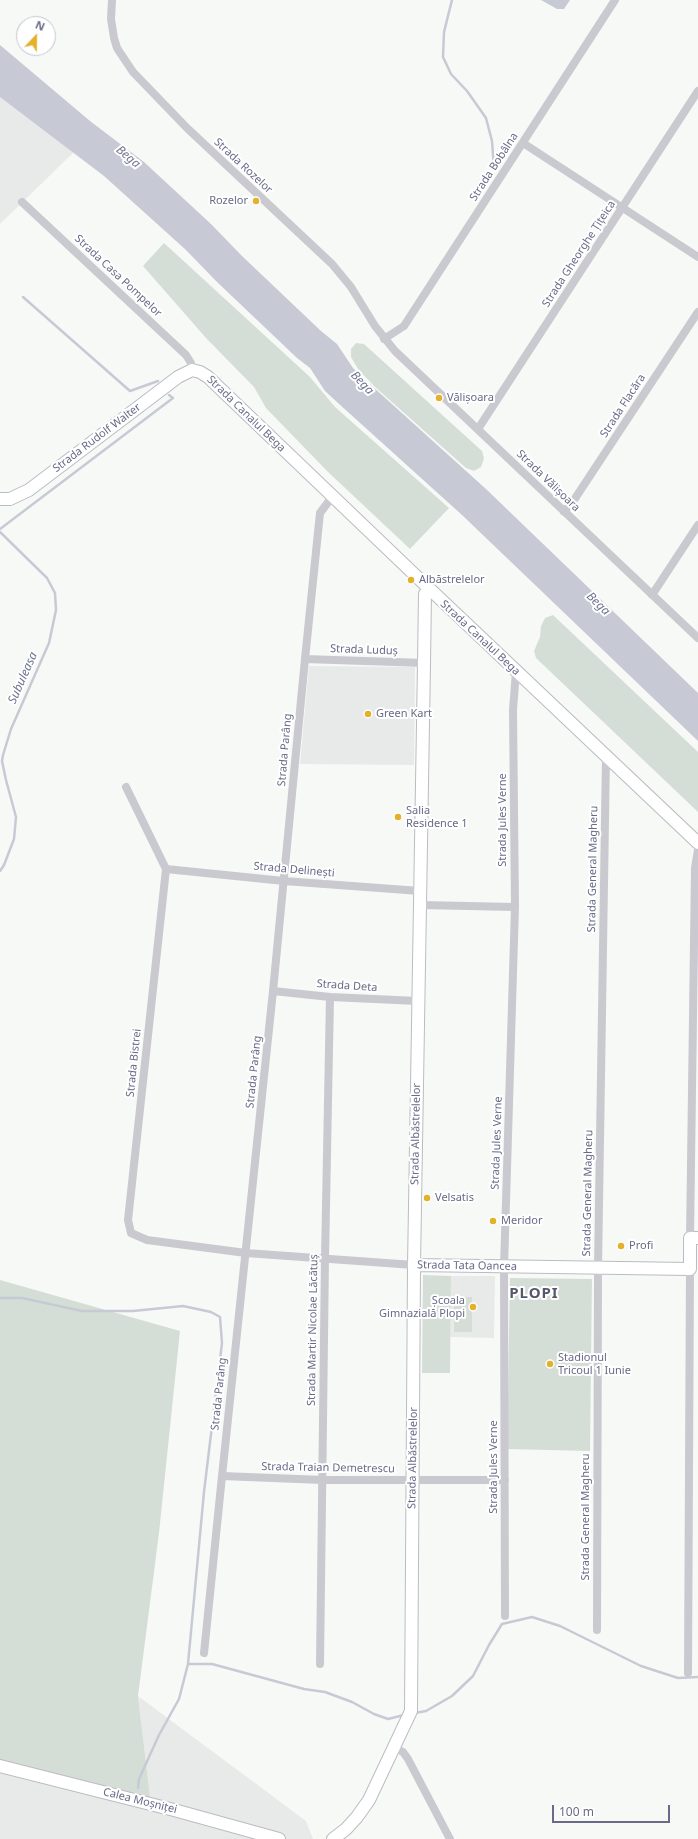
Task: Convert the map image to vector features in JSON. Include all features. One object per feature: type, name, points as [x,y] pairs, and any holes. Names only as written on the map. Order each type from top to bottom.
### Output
[{"type":"street","name":"Strada Rozelor","points":[[112,0],[111,19],[114,38],[117,48],[133,72],[187,128],[332,264],[351,287],[384,339]]},
{"type":"street","name":"Strada Bobâlna","points":[[384,339],[404,326],[615,0]]},
{"type":"street","name":"Strada Gheorghe Țițeica","points":[[478,429],[698,91]]},
{"type":"street","points":[[523,143],[698,257]]},
{"type":"street","name":"Strada Casa Pompelor","points":[[22,202],[186,355],[191,363],[192,370]]},
{"type":"street","name":"Strada Flacăra","points":[[564,512],[574,500],[698,312]]},
{"type":"street","name":"Strada Vălișoara","points":[[384,339],[395,352],[698,638]]},
{"type":"street","name":"Strada Canalul Bega","points":[[192,370],[200,372],[208,377],[332,497],[698,843]]},
{"type":"street","name":"Strada Rudolf Walter","points":[[0,499],[10,499],[29,490],[178,376],[192,370]]},
{"type":"street","name":"Strada Parâng","points":[[204,1653],[274,991],[320,513],[332,497]]},
{"type":"street","points":[[652,595],[698,525]]},
{"type":"street","name":"Strada Albăstrelelor","points":[[332,1839],[346,1829],[358,1817],[369,1800],[411,1711],[414,1265],[425,594],[428,588]]},
{"type":"street","name":"Strada Luduș","points":[[305,659],[424,663]]},
{"type":"street","name":"Strada Jules Verne","points":[[505,1616],[506,1480],[504,1267],[515,907],[513,710],[516,671]]},
{"type":"street","name":"Strada General Magheru","points":[[597,1630],[598,1268],[606,756]]},
{"type":"street","points":[[126,787],[166,869]]},
{"type":"street","points":[[688,1673],[690,1269],[694,1238],[695,868],[698,850]]},
{"type":"street","name":"Strada Delinești","points":[[166,869],[284,881],[420,891]]},
{"type":"street","name":"Strada Bistrei","points":[[166,869],[128,1220],[129,1226],[131,1233],[147,1240],[246,1253]]},
{"type":"street","points":[[420,905],[515,907]]},
{"type":"street","name":"Strada Deta","points":[[274,991],[330,997],[418,1002]]},
{"type":"street","name":"Strada Martir Nicolae Lăcătuș","points":[[320,1664],[330,997]]},
{"type":"street","name":"Strada Tata Oancea","points":[[246,1253],[414,1265],[690,1269]]},
{"type":"street","name":"Strada Traian Demetrescu","points":[[222,1476],[323,1480],[506,1480]]},
{"type":"street","points":[[393,1748],[403,1752],[408,1758],[450,1839]]},
{"type":"street","name":"Calea Moșniței","points":[[0,1766],[174,1810],[279,1839]]},
{"type":"shaded area","points":[[0,92],[76,150],[0,224]]},
{"type":"shaded area","points":[[164,243],[310,377],[335,407],[449,508],[410,549],[327,471],[266,408],[254,387],[206,338],[143,266]]},
{"type":"shaded area","points":[[356,343],[364,344],[482,451],[484,458],[481,467],[474,471],[466,468],[375,387],[358,369],[351,357],[351,349]]},
{"type":"shaded area","points":[[553,615],[698,752],[698,812],[536,658],[534,651],[540,637],[541,626],[545,618]]},
{"type":"shaded area","points":[[309,666],[415,667],[414,765],[300,764]]},
{"type":"shaded area","points":[[423,1275],[451,1276],[450,1373],[422,1373]]},
{"type":"shaded area","name":"Școala Gimnazială Plopi","points":[[451,1276],[495,1276],[494,1338],[450,1337]]},
{"type":"shaded area","name":"Stadionul Tricoul 1 Iunie","points":[[510,1278],[592,1279],[590,1451],[507,1449]]},
{"type":"shaded area","points":[[0,1280],[180,1331],[159,1533],[138,1696],[150,1796],[147,1809],[0,1773]]},
{"type":"shaded area","points":[[454,1297],[472,1297],[472,1332],[454,1332]]},
{"type":"shaded area","points":[[138,1696],[306,1821],[313,1839],[0,1839],[0,1773],[147,1809],[150,1796]]},
{"type":"water","points":[[541,0],[570,0],[564,9],[557,9]]},
{"type":"water","name":"Bega","points":[[0,45],[90,121],[144,162],[211,224],[242,256],[321,331],[337,344],[353,368],[362,377],[486,489],[698,693],[698,741],[462,515],[325,391],[310,368],[297,358],[216,281],[186,250],[104,176],[0,97]]},
{"type":"waterway","points":[[452,0],[444,32],[443,57],[451,74],[467,91],[486,118],[492,141],[494,168]]},
{"type":"waterway","points":[[23,297],[130,391],[158,381]]},
{"type":"waterway","points":[[0,529],[173,398],[169,395]]},
{"type":"waterway","name":"Subuleasa","points":[[0,532],[47,578],[55,593],[56,610],[49,643],[11,729],[3,755],[2,761],[16,817],[14,839],[4,865],[0,871]]},
{"type":"waterway","points":[[0,1298],[22,1298],[82,1311],[133,1311],[183,1306],[211,1312],[220,1317],[222,1343],[204,1492],[188,1664],[179,1699],[159,1735],[139,1779],[138,1788]]},
{"type":"waterway","points":[[415,1713],[426,1711],[452,1696],[473,1676],[502,1624],[532,1617],[560,1626],[641,1666],[678,1678],[698,1677]]},
{"type":"waterway","points":[[188,1664],[212,1664],[304,1689],[325,1692],[352,1702],[374,1714],[388,1719],[404,1715]]},
{"type":"place","name":"Rozelor","points":[[256,201]]},
{"type":"place","name":"Vălișoara","points":[[439,398]]},
{"type":"place","name":"Albăstrelelor","points":[[411,580]]},
{"type":"place","name":"Green Kart","points":[[368,714]]},
{"type":"place","name":"Salia Residence 1","points":[[398,817]]},
{"type":"place","name":"Velsatis","points":[[427,1198]]},
{"type":"place","name":"Meridor","points":[[493,1221]]},
{"type":"place","name":"Profi","points":[[621,1246]]},
{"type":"place","name":"Școala Gimnazială Plopi","points":[[473,1307]]},
{"type":"place","name":"Stadionul Tricoul 1 Iunie","points":[[550,1364]]},
{"type":"district","name":"PLOPI","points":[[534,1294]]}]
